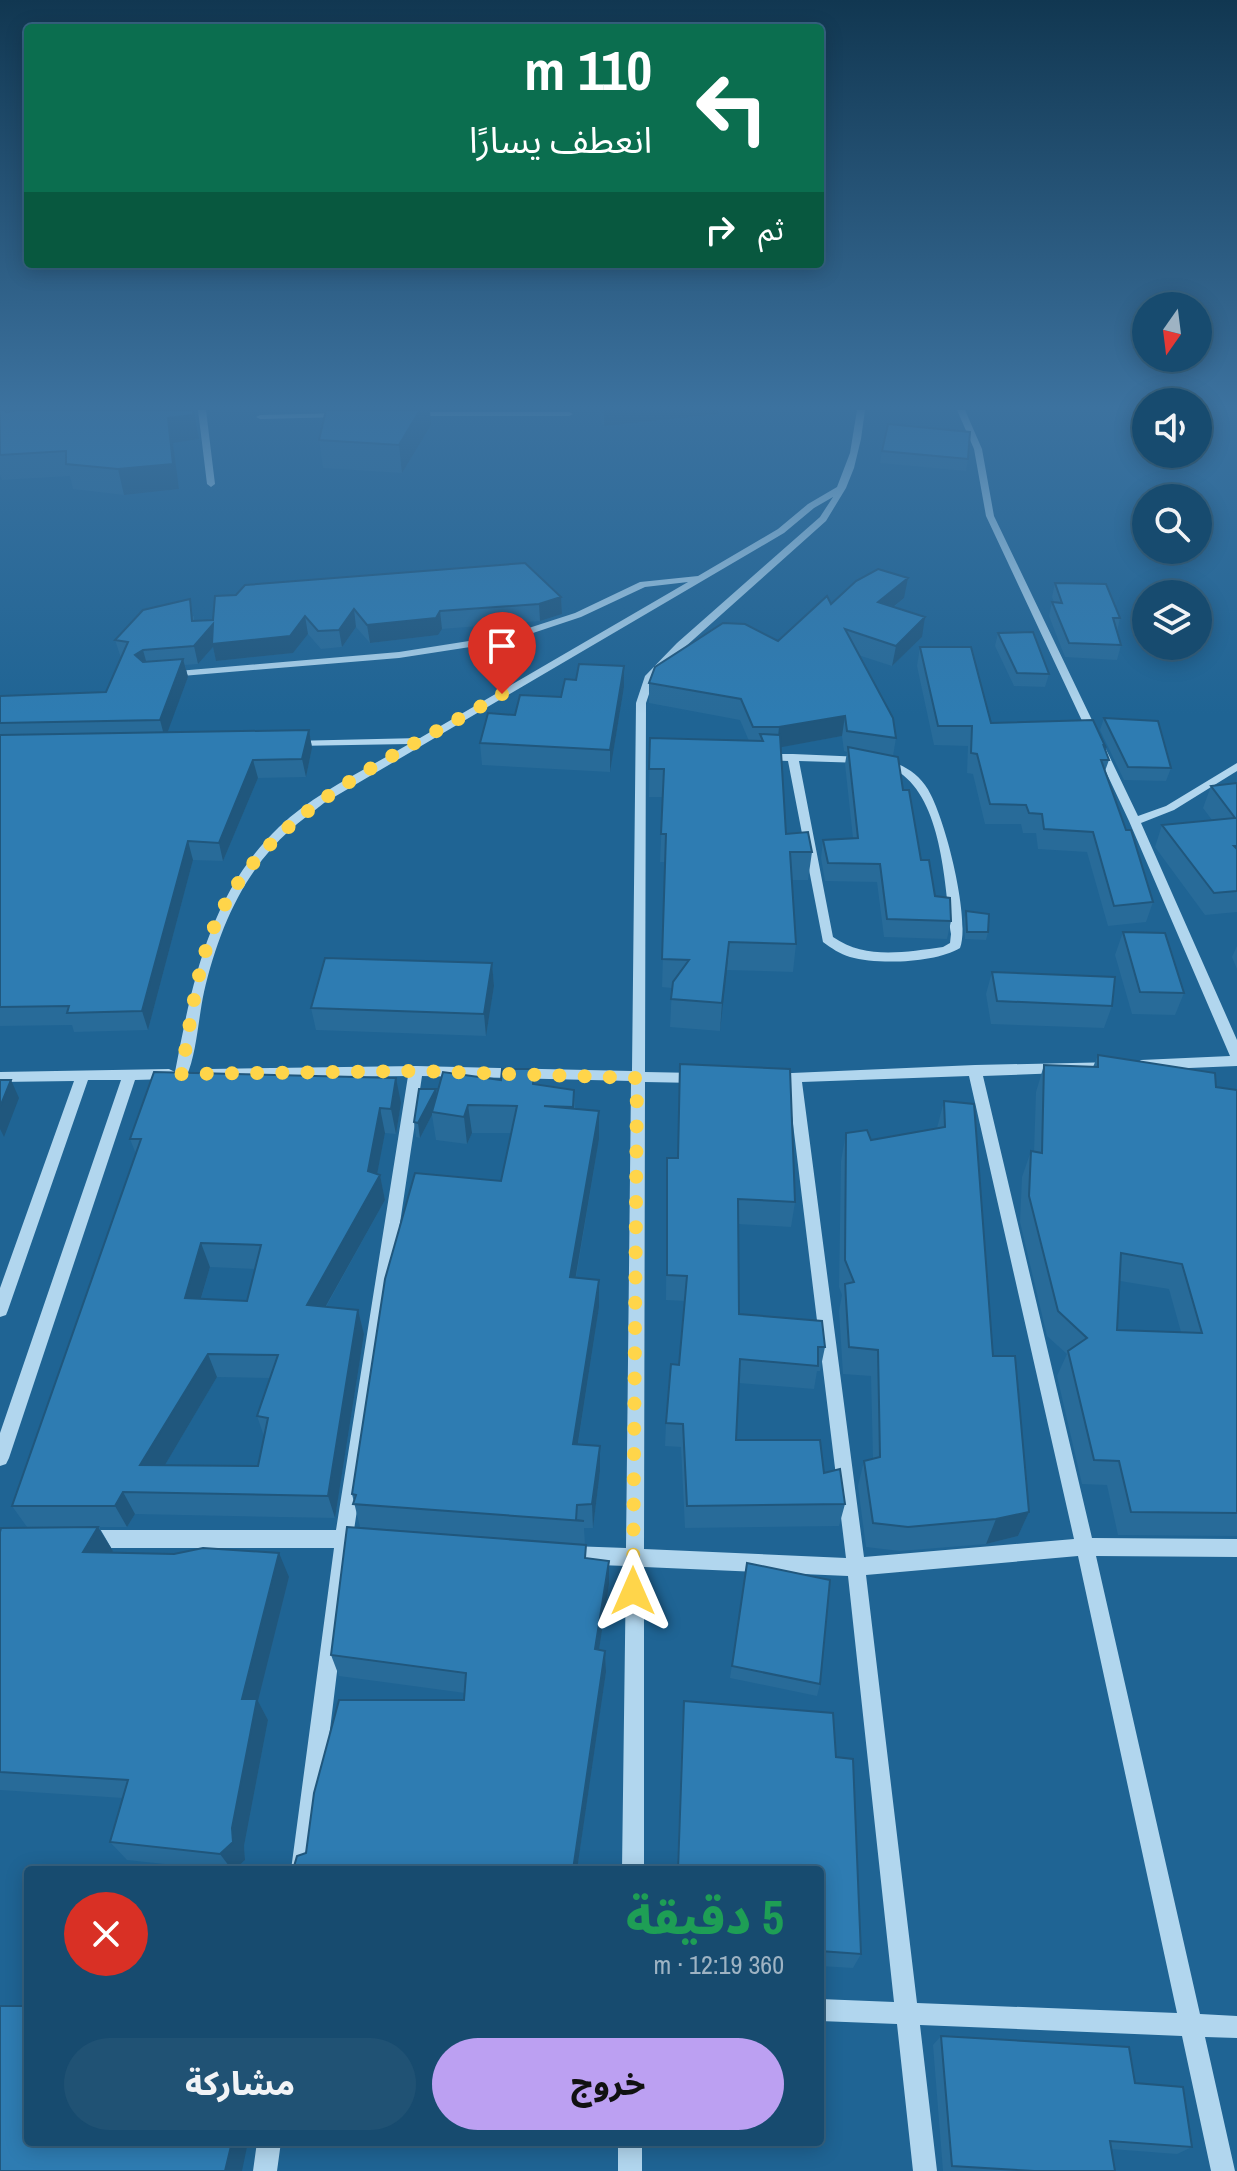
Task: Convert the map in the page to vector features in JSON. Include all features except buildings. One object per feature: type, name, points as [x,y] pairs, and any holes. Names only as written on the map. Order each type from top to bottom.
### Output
[{"type":"street","points":[[181,1074],[211,934],[238,883],[272,841],[309,808],[781,531],[805,511]]},
{"type":"street","points":[[633,1866],[641,703],[649,678],[718,609],[823,519],[828,511]]},
{"type":"street","points":[[762,1078],[1237,1059],[1135,821],[989,511]]},
{"type":"street","points":[[164,674],[399,655],[509,638],[578,615],[643,584],[700,578]]},
{"type":"street","points":[[284,743],[426,741]]},
{"type":"street","points":[[641,755],[657,755]]},
{"type":"street","points":[[747,756],[793,757],[888,763],[909,772],[930,796],[943,846],[956,945],[946,951],[863,955],[838,949],[827,939],[793,757]]},
{"type":"street","points":[[1135,821],[1170,808],[1237,766]]},
{"type":"street","points":[[975,1070],[1085,1547],[1223,2171]]},
{"type":"street","points":[[303,1866],[344,1538],[416,1071]]},
{"type":"street","points":[[0,1077],[416,1071],[715,1078]]},
{"type":"street","points":[[0,1458],[130,1075]]},
{"type":"street","points":[[1,1306],[83,1076]]},
{"type":"street","points":[[794,1078],[856,1567],[925,2171]]},
{"type":"street","points":[[62,1539],[374,1540]]},
{"type":"street","points":[[557,1554],[633,1560],[856,1567],[1085,1547],[1237,1548]]},
{"type":"street","points":[[824,2010],[1237,2027]]},
{"type":"street","points":[[265,2171],[268,2146]]},
{"type":"street","points":[[630,2146],[630,2171]]},
{"type":"route","points":[[502,694],[320,801],[272,841],[238,883],[211,934],[181,1074],[416,1071],[637,1078],[633,1591]]}]
